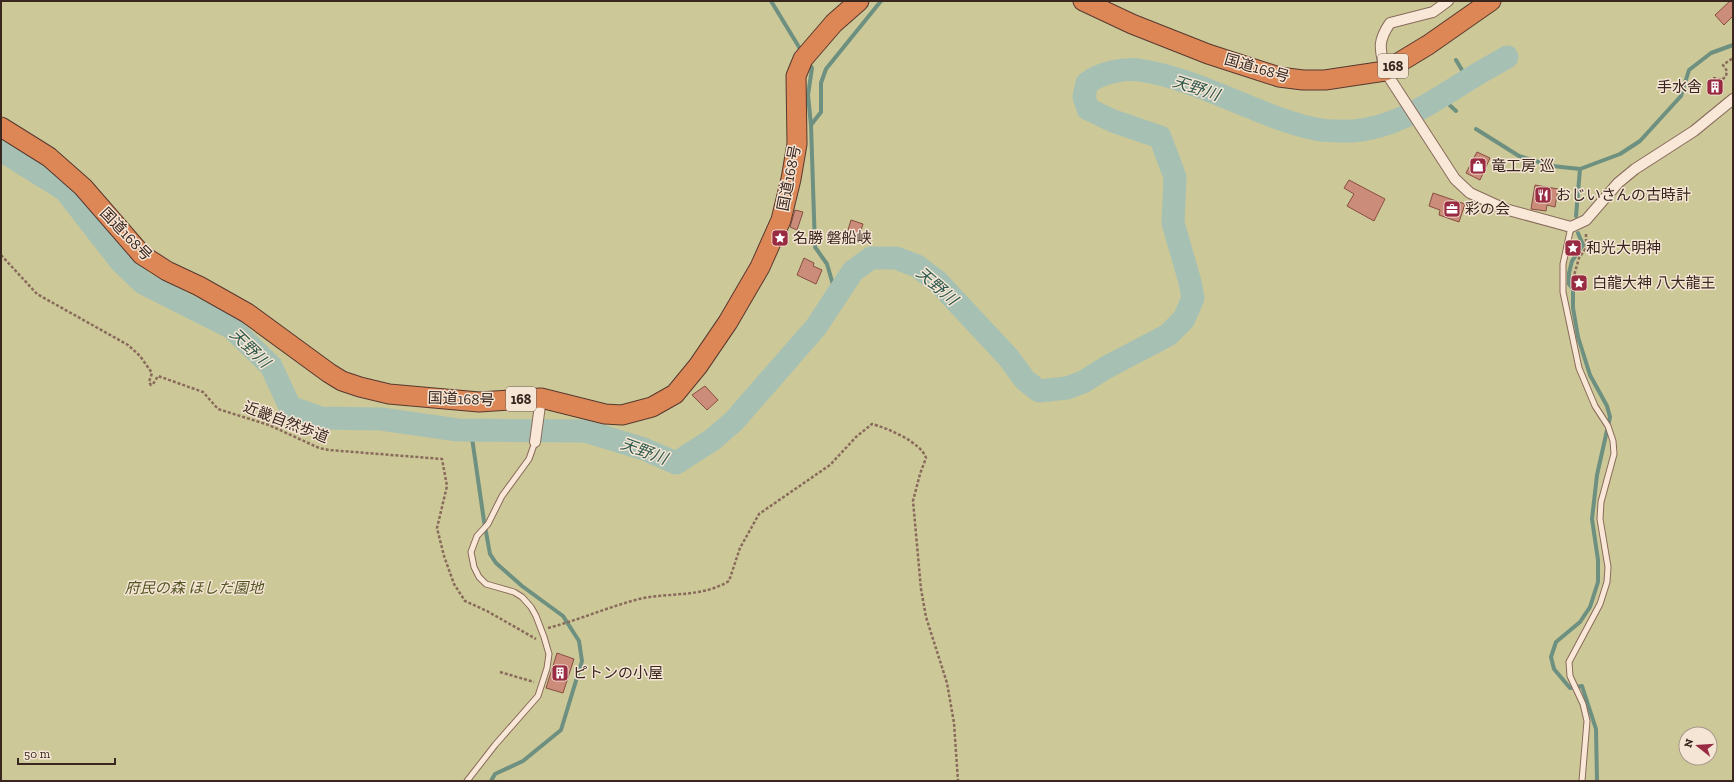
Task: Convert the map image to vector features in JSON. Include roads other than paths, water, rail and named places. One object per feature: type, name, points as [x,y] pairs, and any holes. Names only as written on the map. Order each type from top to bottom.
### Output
[{"type":"highway","name":"国道168号","points":[[1,127],[49,157],[83,187],[142,255],[167,271],[199,286],[247,313],[329,373],[342,380],[360,387],[389,394],[480,402],[540,403],[622,415],[652,407],[675,394],[698,366],[728,322],[760,267],[780,220],[791,179],[797,144],[796,76],[803,59],[834,23],[859,1]]},
{"type":"highway","name":"国道168号","points":[[1083,1],[1132,24],[1208,54],[1278,77],[1302,80],[1325,80],[1385,71],[1428,45],[1491,1]]},
{"type":"street","points":[[1448,1],[1433,12],[1390,23],[1382,35],[1380,50],[1385,71],[1455,179],[1470,193],[1506,209],[1570,227],[1586,220],[1618,183],[1635,169],[1694,131],[1733,99]]},
{"type":"street","points":[[535,442],[540,403]]},
{"type":"lane","points":[[1570,227],[1563,264],[1565,299],[1580,368],[1595,406],[1608,426],[1613,441],[1614,454],[1601,502],[1600,514],[1608,567],[1607,582],[1600,604],[1569,662],[1570,676],[1583,704],[1588,721],[1582,781]]},
{"type":"lane","points":[[468,781],[495,746],[538,696],[547,668],[549,654],[536,616],[522,597],[514,592],[486,584],[479,577],[474,567],[471,552],[477,536],[488,524],[502,496],[529,459],[535,442]]},
{"type":"waterway","points":[[771,1],[802,52]]},
{"type":"waterway","points":[[811,125],[821,112],[821,83],[826,69],[881,1]]},
{"type":"waterway","points":[[1476,129],[1519,156],[1552,166],[1580,169],[1620,154],[1640,141],[1681,96],[1689,70],[1711,53],[1733,45]]},
{"type":"waterway","name":"天野川","points":[[1,150],[65,190],[121,262],[143,283],[232,328],[271,366],[290,407],[321,418],[381,419],[458,430],[585,431],[644,449],[676,463],[712,440],[734,421],[816,327],[853,271],[871,258],[896,258],[917,266],[938,282],[1008,357],[1025,380],[1039,391],[1067,388],[1083,382],[1107,367],[1168,335],[1184,319],[1193,298],[1190,282],[1173,223],[1175,177],[1160,137],[1113,121],[1088,109],[1084,97],[1087,83],[1099,76],[1112,72],[1139,70],[1183,81],[1289,122],[1321,130],[1353,131],[1384,125],[1413,113],[1507,57]]},
{"type":"waterway","points":[[1456,60],[1468,80]]},
{"type":"waterway","points":[[808,62],[812,68],[808,95],[811,125],[815,247],[827,264],[836,295]]},
{"type":"waterway","points":[[1441,97],[1456,111]]},
{"type":"waterway","points":[[1576,216],[1580,169]]},
{"type":"waterway","points":[[1578,233],[1583,245],[1572,261],[1569,273],[1569,284],[1573,289],[1573,308],[1578,337],[1590,375],[1607,406],[1610,417],[1597,475],[1592,519],[1598,560],[1598,582],[1590,607],[1580,622],[1556,642],[1551,657],[1554,669],[1570,688],[1582,686],[1596,729],[1597,781]]},
{"type":"waterway","points":[[471,431],[490,554],[496,563],[522,586],[563,616],[579,641],[582,661],[561,730],[523,761],[495,774],[491,781]]},
{"type":"place","name":"手水舎","points":[[1715,87]]},
{"type":"place","name":"竜工房 巡","points":[[1478,166]]},
{"type":"place","name":"おじいさんの古時計","points":[[1543,195]]},
{"type":"place","name":"彩の会","points":[[1452,209]]},
{"type":"place","name":"名勝 磐船峡","points":[[780,238]]},
{"type":"place","name":"和光大明神","points":[[1573,248]]},
{"type":"place","name":"白龍大神 八大龍王","points":[[1579,283]]},
{"type":"place","name":"ピトンの小屋","points":[[560,673]]},
{"type":"park label","name":"府民の森 ほしだ園地","points":[[194,588]]}]
